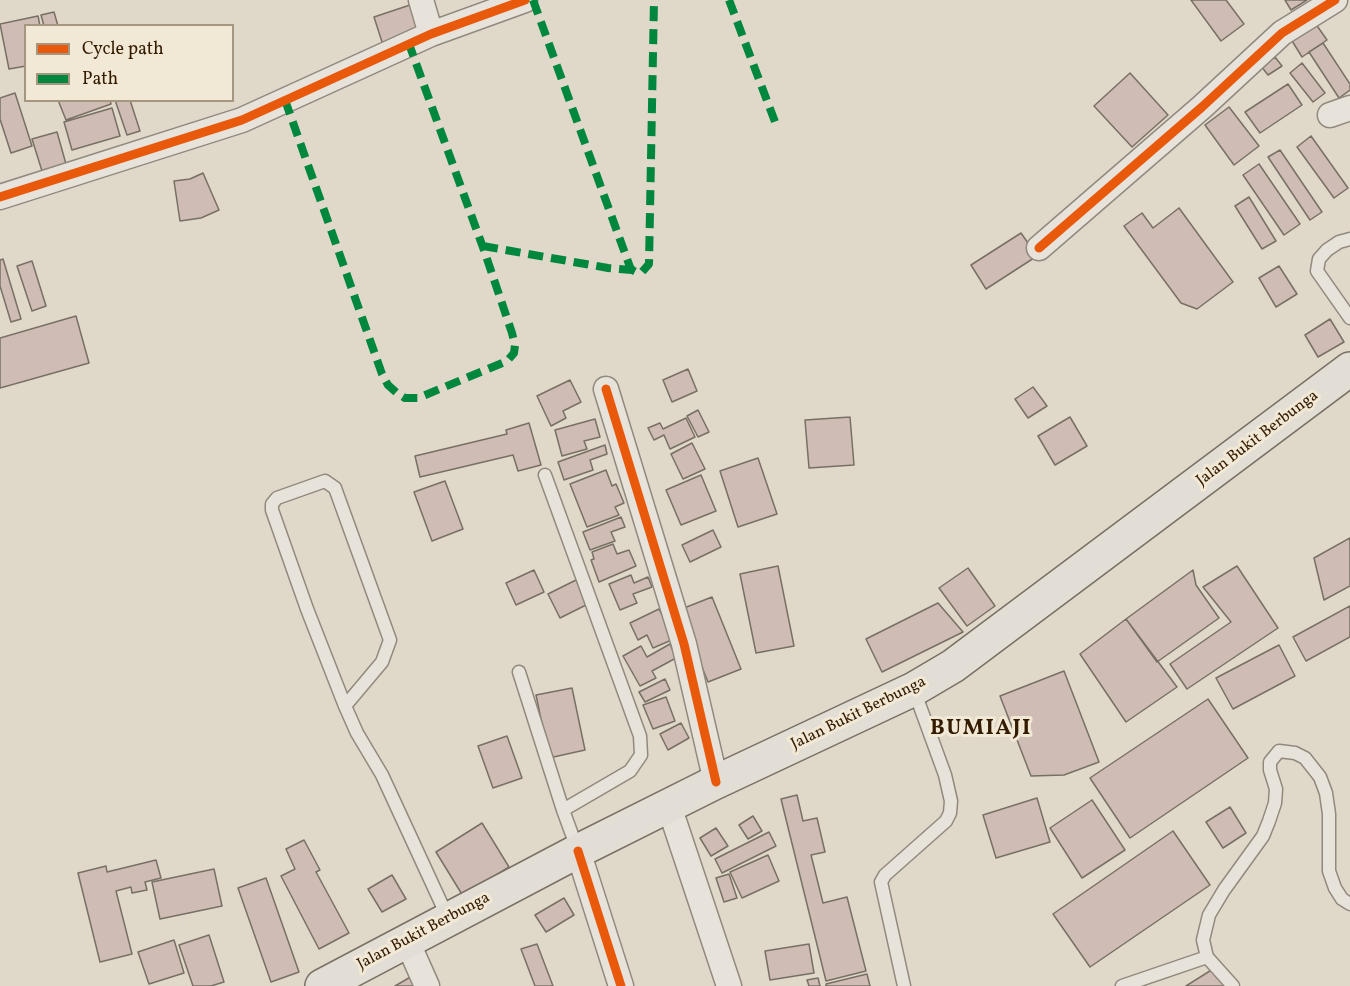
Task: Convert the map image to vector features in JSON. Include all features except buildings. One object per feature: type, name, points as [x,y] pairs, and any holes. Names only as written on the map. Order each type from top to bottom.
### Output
[{"type":"main road","name":"Jalan Bukit Berbunga","points":[[322,986],[578,851],[716,782],[914,689],[953,666],[1350,369]]},
{"type":"street","points":[[421,0],[431,34]]},
{"type":"street","points":[[0,197],[242,120],[431,34],[525,0]]},
{"type":"street","points":[[1040,248],[1202,107],[1282,33],[1335,0]]},
{"type":"street","points":[[606,389],[684,645],[716,782]]},
{"type":"street","points":[[669,806],[729,986]]},
{"type":"street","points":[[578,851],[621,986]]},
{"type":"street","points":[[408,941],[427,986]]},
{"type":"lane","points":[[1350,239],[1339,242],[1327,250],[1319,259],[1317,271],[1350,318]]},
{"type":"lane","points":[[545,475],[640,736],[641,755],[630,771],[563,810]]},
{"type":"lane","points":[[345,705],[382,662],[390,640],[335,488],[325,481],[277,498],[272,507],[306,609],[345,705],[357,733],[382,775],[449,919]]},
{"type":"lane","points":[[519,672],[578,851]]},
{"type":"lane","points":[[904,986],[880,882],[945,821],[950,813],[951,801],[945,775],[914,689]]},
{"type":"lane","points":[[1233,986],[1207,957],[1203,940],[1209,915],[1263,836],[1275,803],[1276,789],[1270,762],[1279,751],[1284,750],[1305,758],[1320,777],[1326,793],[1329,814],[1329,871],[1342,899],[1350,904]]},
{"type":"lane","points":[[1122,986],[1207,957]]},
{"type":"marked path","points":[[533,0],[630,267],[638,273],[649,264],[654,0]]},
{"type":"marked path","points":[[729,0],[777,127]]},
{"type":"marked path","points":[[285,100],[382,374],[388,385],[405,398],[418,398],[507,361],[514,353],[512,333],[409,44]]},
{"type":"marked path","points":[[483,246],[608,268],[632,270]]},
{"type":"cycle path","points":[[0,197],[242,120],[431,34],[525,0]]},
{"type":"cycle path","points":[[1039,248],[1202,107],[1282,33],[1335,0]]},
{"type":"cycle path","points":[[606,389],[684,644],[716,782]]},
{"type":"cycle path","points":[[578,851],[621,986]]},
{"type":"district","name":"BUMIAJI","points":[[981,730]]}]
